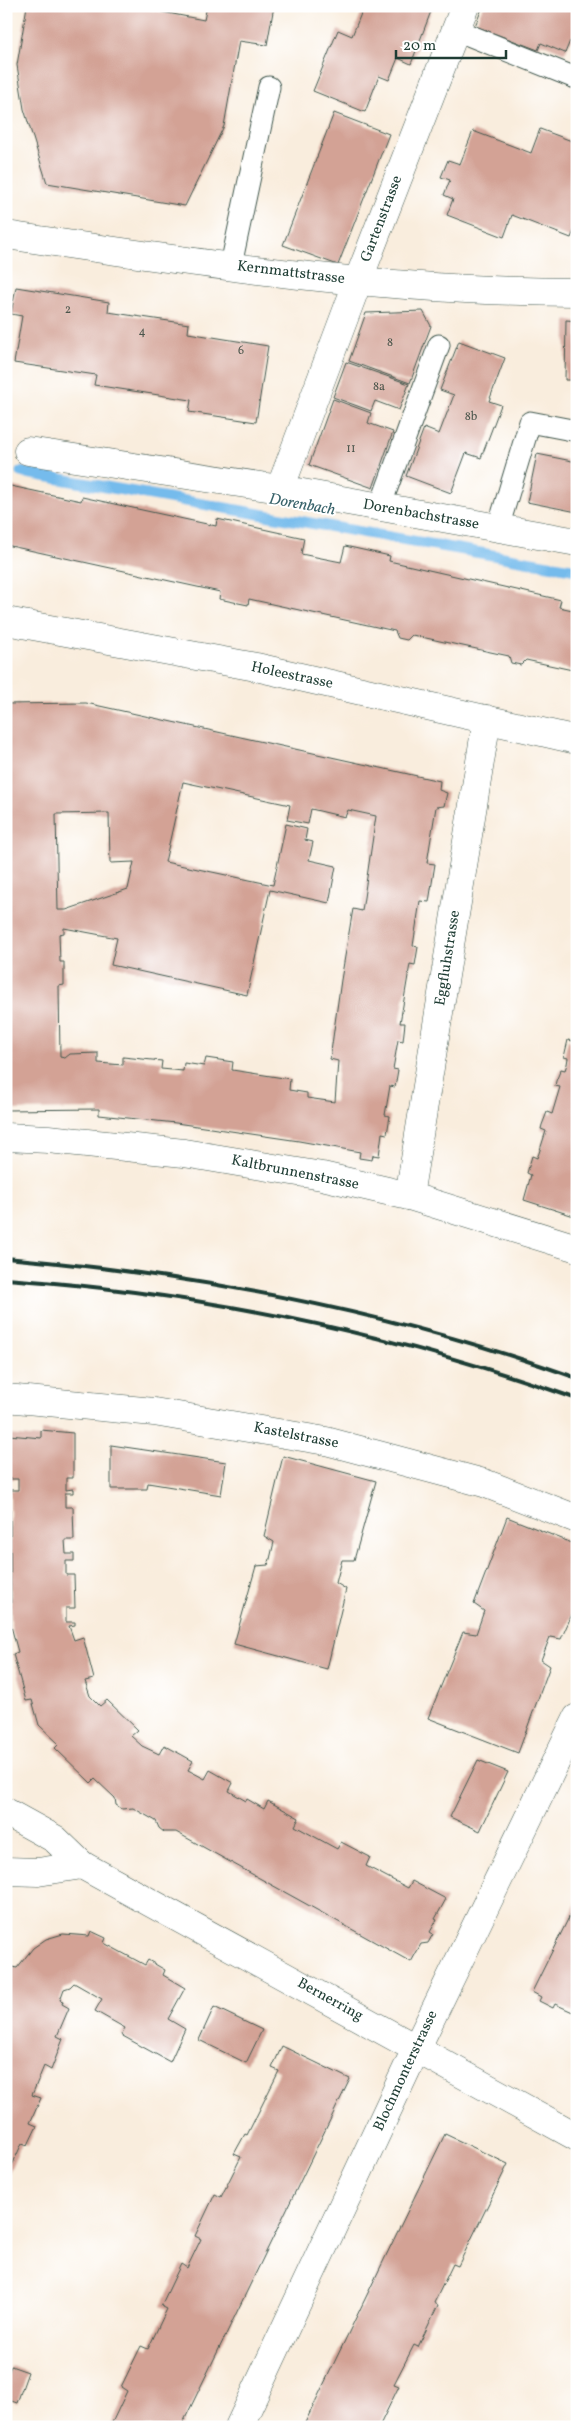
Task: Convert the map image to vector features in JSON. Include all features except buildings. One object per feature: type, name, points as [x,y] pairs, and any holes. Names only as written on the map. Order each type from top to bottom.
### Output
[{"type":"street","name":"Gartenstrasse","points":[[280,489],[358,281],[461,18]]},
{"type":"street","name":"Kernmattstrasse","points":[[6,235],[231,266],[358,281],[514,292],[577,292]]},
{"type":"street","name":"Dorenbachstrasse","points":[[28,451],[280,489],[577,542]]},
{"type":"street","name":"Holeestrasse","points":[[6,621],[256,668],[577,740]]},
{"type":"street","name":"Eggfluhstrasse","points":[[409,1196],[487,719]]},
{"type":"street","name":"Kaltbrunnenstrasse","points":[[6,1137],[48,1139],[184,1154],[322,1176],[409,1196],[577,1248]]},
{"type":"street","name":"Kastelstrasse","points":[[6,1398],[154,1412],[326,1441],[484,1483],[577,1518]]},
{"type":"street","name":"Blochmonterstrasse","points":[[239,2427],[416,2047],[577,1718]]},
{"type":"street","name":"Bernerring","points":[[6,1812],[55,1840],[82,1864],[577,2137]]},
{"type":"street","points":[[6,1871],[38,1872],[82,1864]]},
{"type":"lane","points":[[461,18],[573,77]]},
{"type":"lane","points":[[231,266],[269,87]]},
{"type":"lane","points":[[380,508],[438,345]]},
{"type":"lane","points":[[498,528],[530,422],[577,431]]},
{"type":"waterway","name":"Dorenbach","points":[[21,472],[577,570]]},
{"type":"railway","points":[[6,1258],[79,1265],[151,1275],[295,1300],[437,1334],[577,1378]]},
{"type":"railway","points":[[6,1279],[152,1294],[296,1320],[438,1354],[508,1375],[577,1399]]}]
